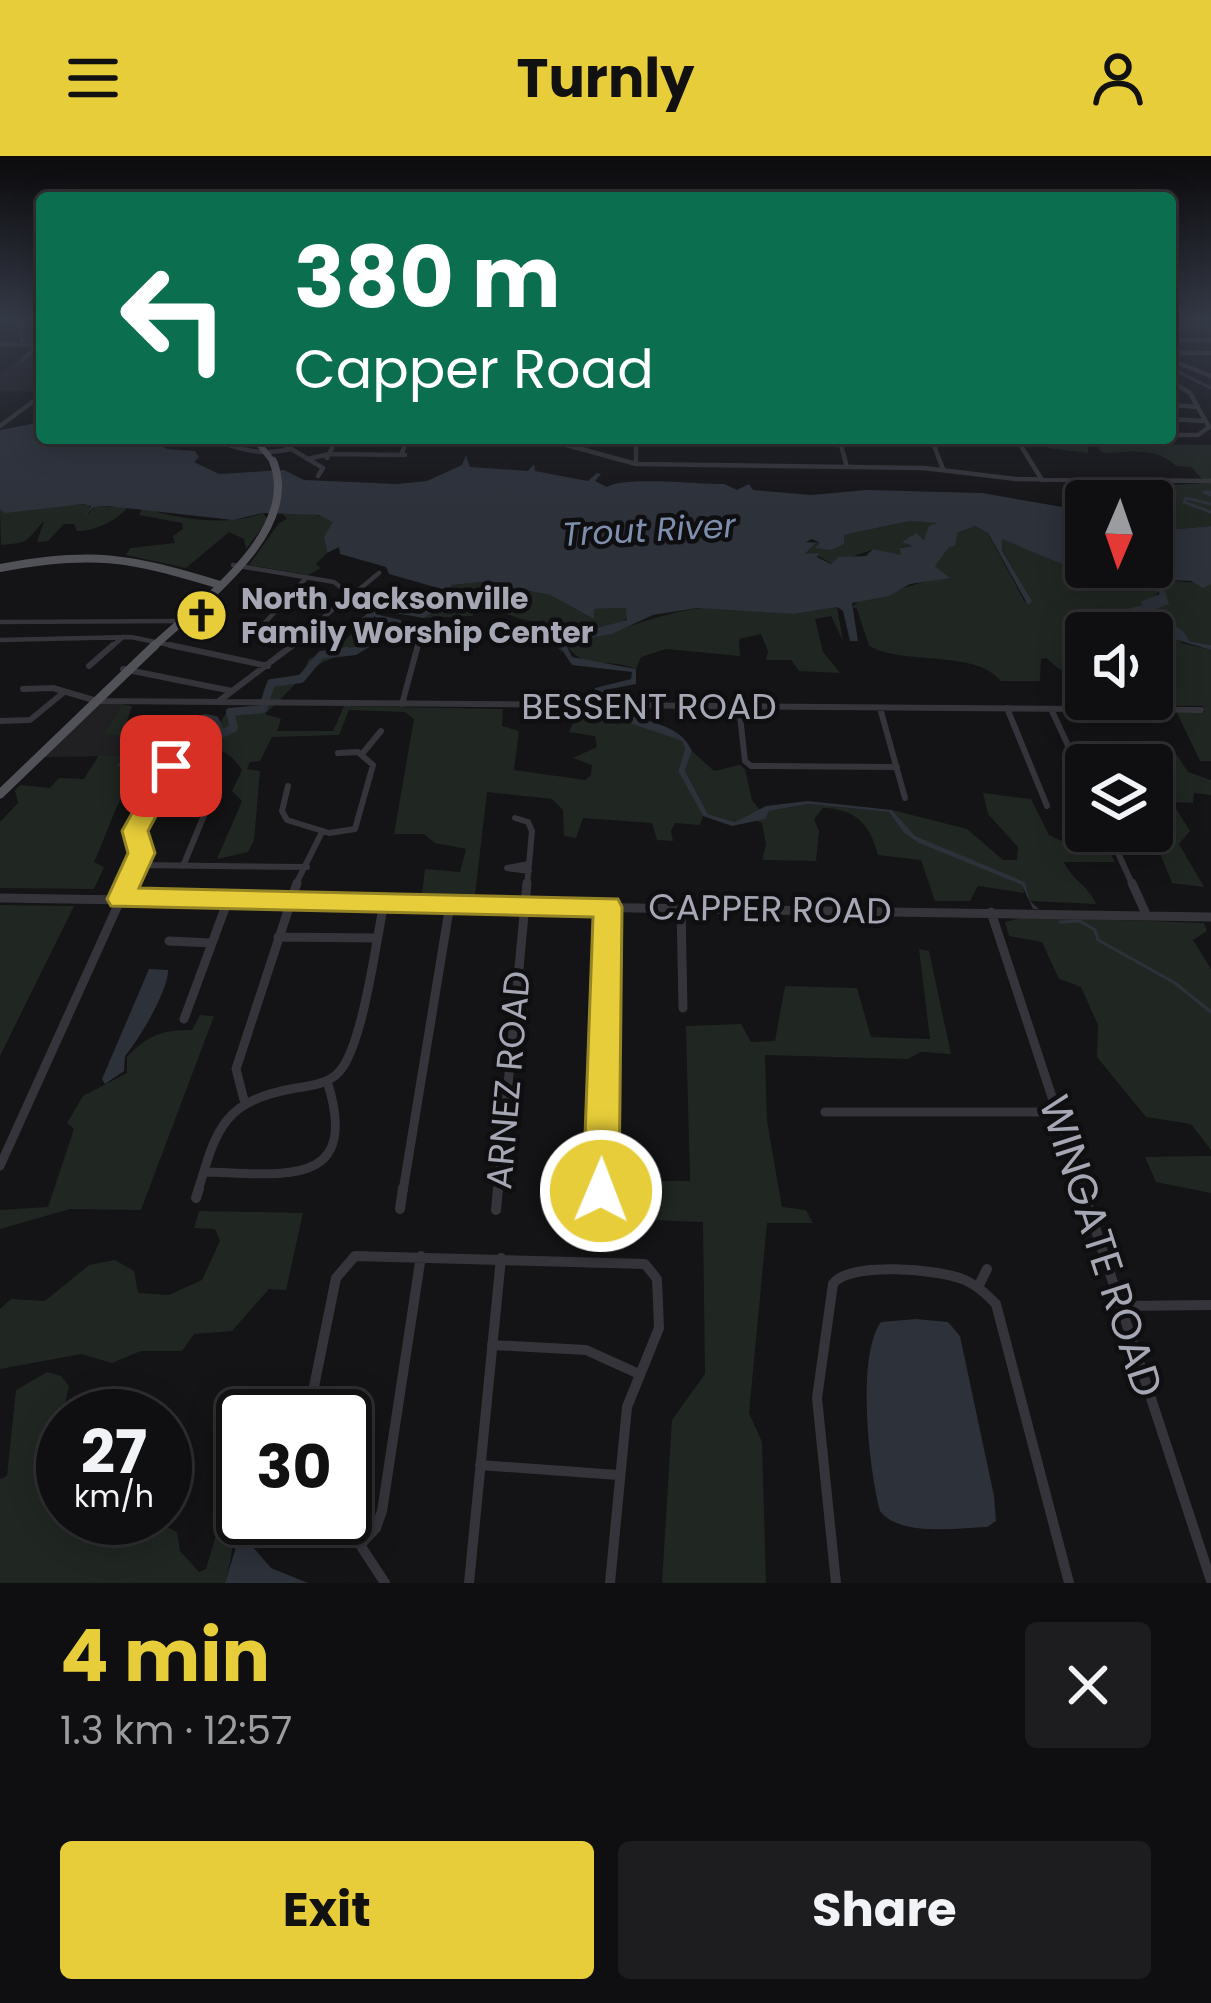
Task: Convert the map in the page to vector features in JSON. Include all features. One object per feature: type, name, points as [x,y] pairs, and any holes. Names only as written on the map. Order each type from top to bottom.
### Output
[{"type":"main road","points":[[0,789],[263,538],[281,495],[278,468],[260,444]]},
{"type":"main road","points":[[0,568],[62,559],[119,558],[167,566],[217,585]]},
{"type":"street","points":[[1176,435],[1209,430],[1180,386]]},
{"type":"street","points":[[1176,389],[1185,388]]},
{"type":"street","points":[[0,426],[36,399]]},
{"type":"street","points":[[1176,405],[1198,407]]},
{"type":"street","points":[[1176,419],[1205,421]]},
{"type":"street","points":[[230,444],[251,455],[292,449]]},
{"type":"street","points":[[283,444],[322,468]]},
{"type":"street","points":[[318,476],[334,444]]},
{"type":"street","points":[[308,459],[329,454],[403,455],[406,444]]},
{"type":"street","points":[[563,444],[636,464],[848,467],[1042,480],[1211,482]]},
{"type":"street","points":[[636,444],[636,464]]},
{"type":"street","points":[[841,444],[848,467]]},
{"type":"street","points":[[933,444],[943,470]]},
{"type":"street","points":[[1020,444],[1042,480]]},
{"type":"street","points":[[236,566],[307,577],[356,592],[379,573]]},
{"type":"street","points":[[300,640],[264,633],[261,627],[307,577]]},
{"type":"street","points":[[216,703],[300,640],[343,600],[344,590]]},
{"type":"street","points":[[343,600],[362,607],[379,598]]},
{"type":"street","points":[[0,622],[179,621]]},
{"type":"street","points":[[402,704],[422,630]]},
{"type":"street","points":[[0,651],[5,640],[123,638],[268,666]]},
{"type":"street","points":[[88,666],[123,638]]},
{"type":"street","points":[[126,670],[232,692]]},
{"type":"street","name":"BESSENT ROAD","points":[[22,689],[94,700],[260,704],[1201,710]]},
{"type":"street","points":[[0,721],[30,721],[67,693]]},
{"type":"street","points":[[740,706],[748,765],[897,767]]},
{"type":"street","points":[[880,707],[904,797]]},
{"type":"street","points":[[1007,708],[1047,806]]},
{"type":"street","points":[[1051,709],[1067,744]]},
{"type":"street","points":[[362,754],[381,731]]},
{"type":"street","points":[[338,753],[362,754]]},
{"type":"street","points":[[288,786],[284,816],[322,832],[343,833],[359,825],[374,770],[362,754]]},
{"type":"street","points":[[0,1166],[136,865],[142,849],[135,831],[171,766]]},
{"type":"street","points":[[183,866],[206,813]]},
{"type":"street","name":"ARNEZ ROAD","points":[[496,1210],[529,868],[531,826],[515,818]]},
{"type":"street","points":[[244,1100],[236,1070],[289,901],[322,832]]},
{"type":"street","points":[[1118,852],[1146,914]]},
{"type":"street","points":[[136,865],[307,867]]},
{"type":"street","name":"CAPPER ROAD","points":[[0,898],[1211,915]]},
{"type":"street","points":[[184,1018],[228,900]]},
{"type":"street","points":[[196,1198],[220,1123],[244,1100],[327,1081],[349,1054],[384,902]]},
{"type":"street","points":[[400,1209],[450,904]]},
{"type":"street","points":[[601,1191],[608,907]]},
{"type":"street","points":[[681,908],[683,1008]]},
{"type":"street","name":"WINGATE ROAD","points":[[992,912],[1211,1581]]},
{"type":"street","points":[[278,937],[376,938]]},
{"type":"street","points":[[169,941],[212,943]]},
{"type":"street","points":[[204,1172],[303,1174],[318,1167],[327,1154],[337,1112],[327,1081]]},
{"type":"street","points":[[825,1112],[1057,1112]]},
{"type":"street","points":[[314,1389],[337,1278],[356,1256],[636,1261],[653,1270],[659,1287],[659,1328],[627,1407],[610,1583]]},
{"type":"street","points":[[372,1532],[382,1511],[421,1256]]},
{"type":"street","points":[[469,1583],[501,1258]]},
{"type":"street","points":[[979,1286],[987,1270]]},
{"type":"street","points":[[836,1583],[818,1398],[833,1285],[838,1276],[852,1271],[948,1273],[979,1286],[997,1304],[1069,1583]]},
{"type":"street","points":[[1121,1306],[1211,1305]]},
{"type":"street","points":[[492,1346],[592,1348],[612,1354],[639,1374]]},
{"type":"street","points":[[480,1465],[618,1475]]},
{"type":"street","points":[[362,1545],[385,1583]]},
{"type":"shaded area","points":[[0,386],[36,386],[36,392],[0,391]]},
{"type":"shaded area","points":[[1046,444],[1211,445],[1211,480],[1203,480],[1191,467],[1176,466],[1150,453],[1103,453],[1095,445],[1088,445],[1088,453]]},
{"type":"shaded area","points":[[1211,483],[1211,526],[1173,528],[1173,485]]},
{"type":"shaded area","points":[[90,504],[88,515],[93,507],[129,506],[91,529],[77,531],[74,524],[64,524],[48,541],[37,542],[44,521],[25,541],[1,545],[0,509]]},
{"type":"shaded area","points":[[143,508],[203,520],[263,513],[268,520],[246,549],[244,539],[229,532],[186,568],[126,555],[130,548],[175,543],[173,536],[183,529],[182,523],[139,515]]},
{"type":"shaded area","points":[[283,514],[330,517],[334,522],[324,538],[327,553],[316,564],[321,568],[308,575],[249,565],[279,523],[287,519]]},
{"type":"shaded area","points":[[910,521],[936,522],[929,531],[939,532],[924,540],[912,534],[913,538],[905,539],[914,546],[901,547],[904,553],[894,559],[874,549],[832,564],[815,554],[805,555],[815,544],[806,542],[843,543],[844,535]]},
{"type":"shaded area","points":[[975,526],[987,532],[1025,602],[1028,594],[1002,549],[1002,538],[1065,564],[1065,588],[1159,591],[1130,612],[1065,612],[1065,671],[1041,659],[1040,681],[1001,681],[974,665],[869,646],[857,609],[852,607],[860,600],[857,593],[879,594],[949,578],[935,566],[956,533]]},
{"type":"shaded area","points":[[1173,581],[1211,584],[1211,645],[1189,641],[1173,626],[1173,612],[1150,612],[1156,610],[1161,588],[1173,588]]},
{"type":"shaded area","points":[[482,582],[550,595],[594,619],[593,609],[626,608],[629,617],[561,641],[562,653],[541,627],[545,620],[487,612],[489,584],[472,616],[424,618],[449,599],[450,585]]},
{"type":"shaded area","points":[[714,607],[795,614],[837,607],[843,641],[831,616],[815,619],[823,652],[840,673],[799,671],[791,660],[766,660],[768,651],[761,634],[739,639],[740,656],[666,649],[641,657],[636,669],[587,661],[565,642],[674,613]]},
{"type":"shaded area","points":[[360,627],[373,635],[362,646],[335,651],[339,657],[308,672],[265,714],[281,719],[277,731],[333,731],[344,706],[503,709],[502,726],[519,731],[514,770],[585,780],[592,765],[573,758],[597,747],[595,736],[569,732],[576,717],[593,711],[682,741],[685,749],[678,771],[703,816],[700,825],[675,823],[673,841],[657,840],[652,823],[583,818],[576,838],[564,836],[563,810],[552,799],[487,792],[475,895],[422,894],[425,869],[460,872],[466,849],[435,843],[424,834],[394,834],[414,719],[405,712],[349,710],[339,735],[272,737],[260,761],[250,762],[247,769],[260,771],[254,840],[248,852],[217,859],[242,801],[232,791],[242,770],[215,749],[171,749],[154,757],[128,785],[94,862],[104,867],[94,889],[0,888],[0,822],[18,803],[15,790],[20,785],[50,788],[59,778],[84,779],[99,755],[123,756],[136,746],[132,738],[104,733],[122,705],[132,706],[126,724],[177,728],[202,718],[221,721],[228,710],[258,707],[266,684],[303,673],[309,659],[334,649]]},
{"type":"shaded area","points":[[1173,634],[1182,643],[1211,650],[1211,761],[1200,761],[1177,713],[1205,712],[1203,706],[1173,706]]},
{"type":"shaded area","points":[[100,703],[124,703],[105,732],[132,738],[136,746],[123,756],[44,757]]},
{"type":"shaded area","points":[[692,751],[714,771],[740,765],[745,769],[752,800],[760,810],[735,822],[708,814],[685,771]]},
{"type":"shaded area","points":[[1173,755],[1188,772],[1211,780],[1211,795],[1194,793],[1193,803],[1173,802]]},
{"type":"shaded area","points":[[983,793],[1031,799],[1049,835],[1065,842],[1065,852],[1110,852],[1115,862],[1064,862],[1096,904],[1030,901],[1025,882],[915,837],[892,810],[967,829],[1003,860],[1017,860],[1018,847],[988,814]]},
{"type":"shaded area","points":[[808,804],[889,812],[903,832],[1023,885],[1024,893],[978,886],[970,901],[935,901],[921,860],[878,855],[860,821],[835,809],[823,808],[814,819],[819,831],[816,861],[762,860],[766,845],[762,823],[755,820],[764,819],[769,811]]},
{"type":"shaded area","points":[[1173,804],[1190,831],[1179,844],[1204,887],[1172,883],[1159,852],[1173,852]]},
{"type":"shaded area","points":[[0,905],[74,906],[0,1056]]},
{"type":"shaded area","points":[[1025,917],[1204,923],[1207,931],[1193,940],[1211,969],[1211,1150],[1191,1124],[1146,1117],[1097,1057],[1098,1025],[1081,987],[1059,979],[1042,942],[1009,936],[1005,922]]},
{"type":"shaded area","points":[[919,949],[929,951],[951,1054],[921,1052],[908,1059],[765,1055],[767,1121],[782,1207],[806,1210],[813,1223],[767,1223],[749,1413],[762,1442],[766,1583],[662,1583],[672,1420],[705,1374],[703,1222],[648,1220],[645,1181],[690,1181],[686,1026],[741,1024],[751,1042],[775,1041],[785,986],[857,988],[871,1037],[930,1039]]},
{"type":"shaded area","points":[[200,1015],[214,1016],[141,1210],[70,1209],[0,1229],[0,1210],[48,1207],[74,1129],[67,1123],[83,1096],[127,1073],[127,1057],[142,1044],[163,1033],[192,1030]]},
{"type":"shaded area","points":[[1211,1156],[1211,1193],[1156,1182],[1145,1157]]},
{"type":"shaded area","points":[[199,1211],[303,1213],[286,1290],[269,1289],[232,1331],[194,1334],[182,1351],[141,1351],[112,1363],[81,1354],[0,1369],[0,1309],[11,1299],[45,1301],[89,1265],[115,1260],[134,1271],[138,1293],[169,1295],[202,1280],[220,1241],[215,1229],[194,1228]]},
{"type":"shaded area","points":[[47,1372],[61,1376],[69,1386],[36,1389],[36,1545],[179,1545],[199,1572],[206,1569],[216,1535],[216,1545],[232,1545],[225,1583],[0,1583],[0,1479],[7,1476],[16,1390]]},
{"type":"water","name":"Trout River","points":[[36,423],[36,444],[156,444],[195,451],[199,457],[194,462],[219,474],[284,470],[304,480],[398,484],[427,481],[462,465],[466,455],[470,467],[528,471],[534,464],[535,471],[588,481],[597,473],[601,474],[595,481],[607,487],[661,481],[724,484],[737,490],[749,484],[753,490],[811,495],[866,490],[982,493],[1065,507],[1065,565],[1002,539],[1002,550],[1032,601],[1028,605],[988,533],[975,526],[957,533],[955,546],[935,566],[950,578],[910,584],[889,596],[852,603],[858,641],[850,641],[843,611],[837,607],[795,614],[697,608],[653,615],[612,634],[565,642],[572,657],[636,669],[636,684],[605,690],[597,701],[662,725],[685,739],[692,751],[685,771],[708,814],[735,822],[766,806],[808,801],[892,810],[915,836],[1025,882],[1030,901],[1039,909],[1033,909],[1022,885],[919,843],[903,832],[889,812],[808,804],[769,811],[765,819],[732,826],[703,816],[678,771],[685,749],[682,741],[593,711],[595,688],[631,679],[632,672],[572,665],[560,647],[568,636],[627,620],[626,608],[594,609],[594,619],[550,595],[482,582],[451,585],[450,600],[424,618],[378,610],[375,614],[401,620],[401,625],[393,629],[374,616],[372,623],[383,634],[381,640],[356,655],[339,657],[334,650],[362,646],[372,636],[356,623],[375,609],[387,606],[421,614],[445,590],[389,574],[386,567],[340,554],[339,547],[327,553],[324,537],[333,522],[319,515],[263,513],[233,520],[108,506],[93,507],[86,515],[91,506],[84,504],[5,513],[0,509],[0,430]],"holes":[[[910,521],[937,523],[929,526],[924,540],[916,533],[902,542],[913,546],[900,548],[901,555],[873,549],[866,556],[839,557],[831,564],[817,557],[819,553],[805,554],[816,543],[806,542],[812,539],[820,543],[815,548],[831,550],[844,544],[844,535]]]},
{"type":"water","points":[[1211,526],[1211,584],[1203,588],[1191,581],[1173,580],[1173,528]]},
{"type":"water","points":[[1155,588],[1164,588],[1169,604],[1148,612],[1123,610],[1143,605],[1140,602],[1160,594]]},
{"type":"water","points":[[1173,625],[1189,641],[1211,645],[1211,650],[1174,639]]},
{"type":"water","points":[[149,969],[168,970],[164,989],[125,1056],[124,1071],[105,1084],[102,1079]]},
{"type":"water","points":[[881,1322],[948,1322],[960,1336],[994,1496],[996,1521],[987,1527],[915,1528],[880,1511],[869,1442],[867,1386],[873,1338]]},
{"type":"water","points":[[251,1545],[271,1568],[308,1583],[225,1583],[236,1547]]},
{"type":"waterway","points":[[1206,386],[1211,388]]},
{"type":"waterway","points":[[1211,492],[1204,492],[1211,495]]},
{"type":"waterway","points":[[1211,504],[1186,498],[1184,502],[1211,512]]},
{"type":"waterway","points":[[163,734],[180,737],[205,718],[215,720],[221,734],[234,728],[230,712],[263,709],[271,683],[301,679],[321,655],[346,651]]},
{"type":"waterway","points":[[119,765],[163,734]]},
{"type":"waterway","points":[[1060,922],[1080,921],[1095,930],[1098,940],[1175,983],[1211,1012]]},
{"type":"place","name":"North Jacksonville Family Worship Center","points":[[202,615]]},
{"type":"route","points":[[171,766],[135,831],[141,853],[121,899],[608,907],[601,1191]]}]
